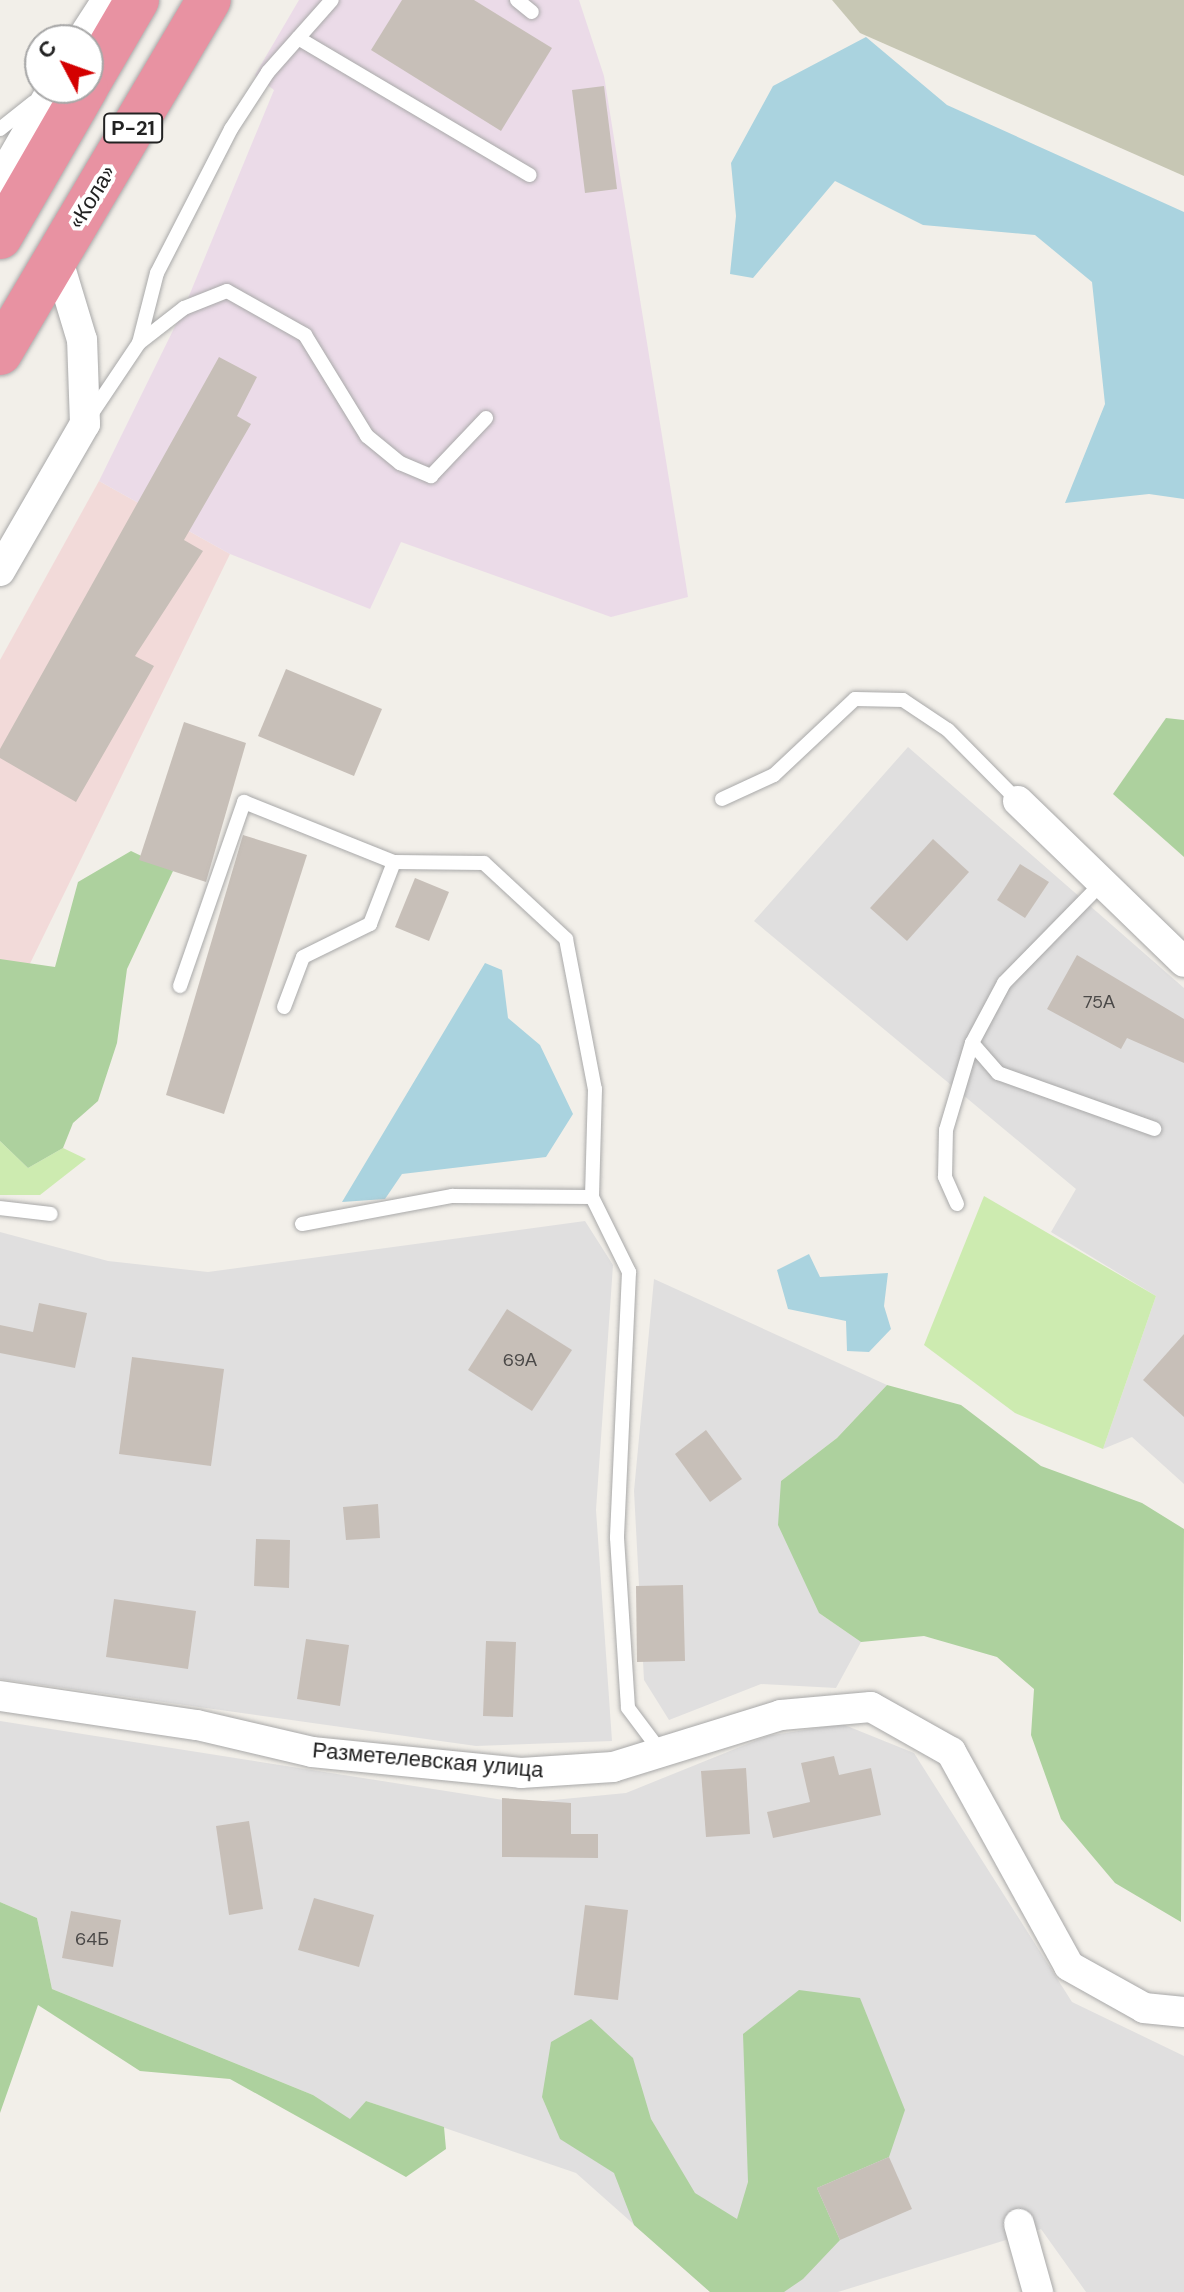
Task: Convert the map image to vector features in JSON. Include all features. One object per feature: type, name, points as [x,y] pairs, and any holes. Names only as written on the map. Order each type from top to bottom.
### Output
[{"type":"highway","name":"Р-21","points":[[104,57],[137,0]]},
{"type":"highway","name":"«Кола»","points":[[0,353],[209,0]]},
{"type":"highway","name":"Р-21","points":[[0,237],[77,104]]},
{"type":"street","points":[[91,24],[107,0]]},
{"type":"street","points":[[0,180],[42,104]]},
{"type":"street","points":[[0,571],[85,424],[82,340],[57,257]]},
{"type":"street","points":[[1018,801],[1184,962]]},
{"type":"street","name":"Разметелевская улица","points":[[0,1696],[197,1725],[312,1752],[521,1773],[613,1767],[781,1715],[871,1707],[951,1752],[1069,1966],[1144,2008],[1184,2012]]},
{"type":"street","points":[[1019,2224],[1038,2292]]},
{"type":"lane","points":[[139,343],[157,273],[224,142],[298,38],[332,0]]},
{"type":"lane","points":[[517,0],[532,12]]},
{"type":"lane","points":[[298,38],[530,175]]},
{"type":"lane","points":[[0,129],[31,104]]},
{"type":"lane","points":[[85,424],[139,343],[184,308],[227,291],[305,335],[367,436],[400,463],[431,476],[486,418]]},
{"type":"lane","points":[[722,799],[774,775],[855,699],[903,700],[948,730],[1018,801]]},
{"type":"lane","points":[[180,986],[244,802],[394,862],[484,863],[566,939],[595,1089],[592,1197],[629,1272],[617,1538],[628,1708],[662,1753]]},
{"type":"lane","points":[[284,1007],[303,957],[370,924],[394,862]]},
{"type":"lane","points":[[957,1204],[945,1177],[946,1130],[972,1043],[1004,983],[1101,884]]},
{"type":"lane","points":[[972,1043],[998,1073],[1154,1129]]},
{"type":"lane","points":[[302,1224],[452,1196],[592,1197]]},
{"type":"lane","points":[[0,1208],[51,1214]]},
{"type":"shaded area","points":[[299,0],[579,0],[604,76],[688,597],[611,617],[401,542],[370,609],[230,554],[99,481],[184,308],[274,90],[255,75]]},
{"type":"shaded area","points":[[832,0],[1184,0],[1184,176],[860,33]]},
{"type":"shaded area","points":[[99,481],[230,554],[0,1025],[0,660]]},
{"type":"shaded area","points":[[908,747],[1184,988],[1184,1484],[1132,1437],[1103,1449],[1156,1296],[1051,1232],[1076,1189],[754,921]]},
{"type":"shaded area","points":[[585,1221],[613,1265],[596,1510],[612,1741],[476,1746],[0,1679],[0,1232],[108,1261],[208,1272]]},
{"type":"shaded area","points":[[654,1279],[887,1385],[837,1438],[781,1481],[819,1613],[861,1642],[836,1688],[761,1684],[669,1720],[644,1680],[634,1491]]},
{"type":"shaded area","points":[[0,1721],[522,1803],[626,1793],[767,1736],[842,1724],[914,1753],[1072,2002],[1184,2056],[1184,2292],[1086,2292],[1041,2229],[838,2292],[710,2292],[576,2173],[366,2101],[350,2120],[313,2095],[52,1989],[37,1918],[0,1902]]},
{"type":"green space","points":[[1166,718],[1184,720],[1184,857],[1113,794]]},
{"type":"green space","points":[[131,851],[173,871],[127,969],[117,1043],[98,1101],[73,1123],[63,1148],[28,1168],[0,1141],[0,959],[55,967],[78,882]]},
{"type":"green space","points":[[0,1141],[28,1168],[63,1148],[86,1159],[40,1195],[0,1195]]},
{"type":"green space","points":[[984,1196],[1156,1296],[1103,1449],[1015,1413],[924,1345]]},
{"type":"green space","points":[[887,1385],[961,1405],[1041,1466],[1142,1503],[1184,1529],[1181,1922],[1115,1883],[1061,1819],[1031,1735],[1034,1689],[997,1657],[924,1636],[861,1642],[819,1613],[778,1525],[781,1481],[837,1438]]},
{"type":"green space","points":[[0,1902],[37,1918],[52,1989],[313,2095],[350,2119],[366,2101],[444,2127],[446,2149],[406,2177],[230,2079],[140,2071],[38,2005],[0,2113]]},
{"type":"green space","points":[[799,1990],[860,1998],[905,2110],[889,2157],[817,2188],[840,2240],[803,2279],[784,2292],[710,2292],[634,2225],[614,2173],[560,2139],[542,2097],[551,2042],[591,2019],[633,2058],[651,2119],[695,2193],[737,2219],[748,2182],[743,2034]]},
{"type":"water","points":[[866,37],[947,105],[1184,212],[1184,499],[1149,494],[1065,503],[1105,404],[1092,282],[1035,235],[923,225],[835,181],[753,278],[730,274],[736,216],[731,163],[773,86]]},
{"type":"water","points":[[485,963],[502,970],[508,1018],[540,1045],[573,1114],[546,1157],[402,1174],[385,1199],[342,1202]]},
{"type":"water","points":[[809,1254],[820,1277],[888,1273],[884,1306],[891,1329],[869,1352],[847,1351],[846,1321],[788,1309],[777,1270]]},
{"type":"building","points":[[402,0],[474,0],[552,48],[501,131],[371,50]]},
{"type":"building","points":[[604,86],[617,189],[585,193],[572,90]]},
{"type":"building","points":[[219,357],[257,377],[237,416],[251,424],[184,540],[203,551],[135,656],[154,666],[76,802],[0,758],[0,749]]},
{"type":"building","points":[[286,669],[382,709],[354,776],[258,736]]},
{"type":"building","points":[[184,722],[246,743],[206,882],[139,860]]},
{"type":"building","points":[[243,835],[307,855],[224,1114],[166,1095]]},
{"type":"building","points":[[933,839],[969,872],[907,941],[870,908]]},
{"type":"building","points":[[1020,864],[1049,882],[1025,918],[997,900]]},
{"type":"building","points":[[415,878],[449,892],[429,941],[395,927]]},
{"type":"building","points":[[1077,955],[1184,1019],[1184,1063],[1127,1038],[1121,1049],[1047,1009]]},
{"type":"building","points":[[39,1303],[87,1313],[75,1368],[0,1353],[0,1325],[33,1332]]},
{"type":"building","points":[[507,1309],[572,1350],[532,1411],[468,1370]]},
{"type":"building","points":[[1184,1334],[1184,1417],[1143,1380]]},
{"type":"building","points":[[132,1357],[224,1369],[211,1466],[119,1454]]},
{"type":"building","points":[[706,1430],[742,1479],[710,1502],[675,1454]]},
{"type":"building","points":[[378,1504],[380,1538],[346,1540],[343,1507]]},
{"type":"building","points":[[256,1539],[290,1540],[289,1588],[254,1586]]},
{"type":"building","points":[[683,1585],[685,1661],[637,1662],[636,1586]]},
{"type":"building","points":[[114,1599],[196,1611],[188,1669],[106,1657]]},
{"type":"building","points":[[306,1639],[349,1645],[340,1706],[297,1699]]},
{"type":"building","points":[[486,1641],[516,1642],[513,1717],[483,1716]]},
{"type":"building","points":[[834,1756],[839,1775],[871,1768],[881,1815],[773,1838],[767,1812],[810,1802],[801,1763]]},
{"type":"building","points":[[746,1768],[750,1834],[706,1837],[701,1771]]},
{"type":"building","points":[[502,1798],[571,1803],[571,1834],[598,1834],[598,1858],[502,1857]]},
{"type":"building","points":[[249,1821],[263,1909],[229,1915],[216,1826]]},
{"type":"building","points":[[314,1898],[374,1915],[359,1967],[298,1950]]},
{"type":"building","points":[[585,1905],[628,1910],[618,2000],[574,1995]]},
{"type":"building","points":[[71,1911],[121,1920],[113,1967],[62,1958]]},
{"type":"building","points":[[889,2157],[912,2209],[840,2240],[817,2188]]}]
